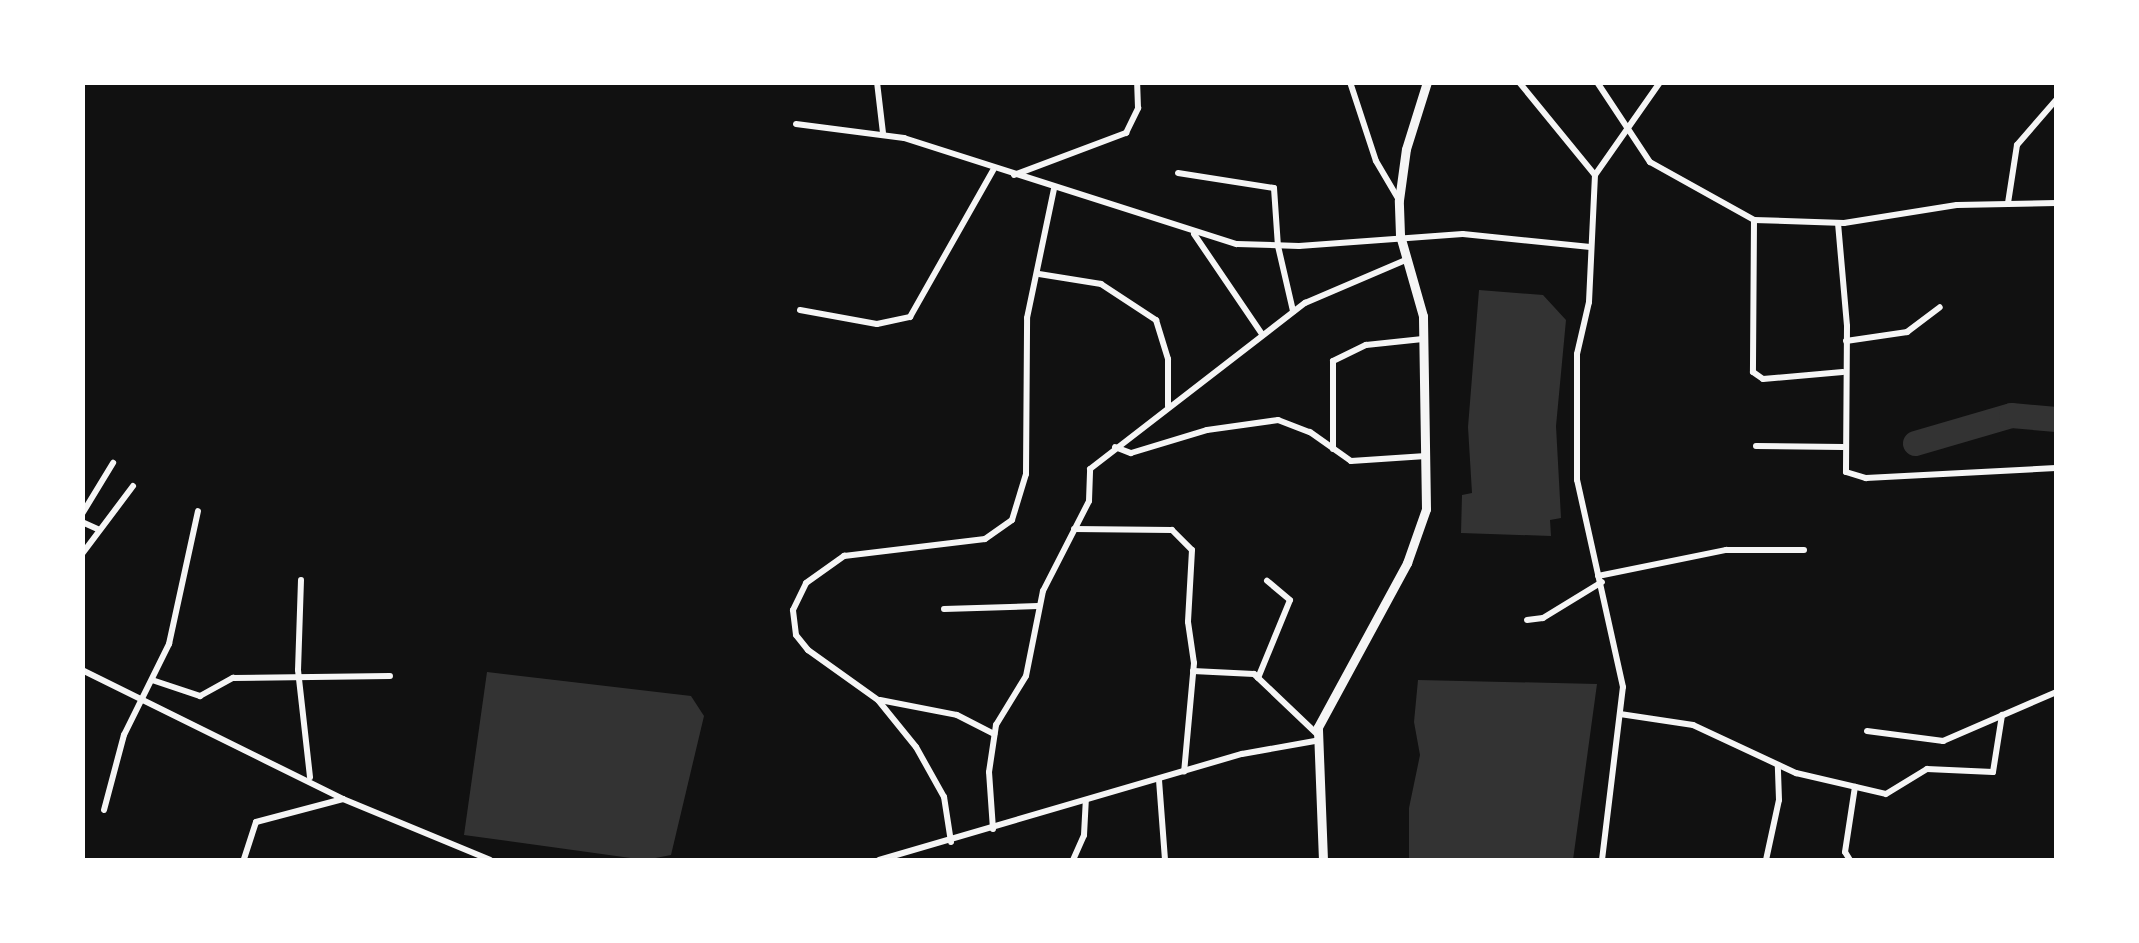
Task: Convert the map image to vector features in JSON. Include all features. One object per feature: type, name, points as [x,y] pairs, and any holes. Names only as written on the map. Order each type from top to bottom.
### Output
[{"type":"street","points":[[876,82],[883,133]]},
{"type":"street","points":[[1013,176],[1126,133],[1138,108],[1137,82]]},
{"type":"street","points":[[1350,82],[1376,161],[1399,200]]},
{"type":"street","points":[[1324,860],[1316,738],[1420,536],[1428,456],[1425,338],[1420,293],[1400,235],[1399,200],[1406,149],[1428,82]]},
{"type":"street","points":[[1519,82],[1594,174]]},
{"type":"street","points":[[1596,82],[1650,162],[1754,220],[1838,224],[2008,202],[2056,202]]},
{"type":"street","points":[[1602,860],[1623,687],[1611,655],[1600,579],[1577,480],[1574,421],[1594,174],[1660,82]]},
{"type":"street","points":[[2008,202],[2017,145],[2056,100]]},
{"type":"street","points":[[796,124],[883,133],[1193,233],[1278,246],[1400,235],[1464,234],[1590,247]]},
{"type":"street","points":[[800,310],[878,324],[910,316],[993,170]]},
{"type":"street","points":[[1178,173],[1274,188],[1278,246],[1293,311]]},
{"type":"street","points":[[951,842],[932,773],[878,700],[808,650],[796,636],[793,610],[806,583],[844,556],[985,539],[1012,520],[1025,488],[1024,348],[1054,188]]},
{"type":"street","points":[[1754,220],[1753,372],[1764,378],[1844,372]]},
{"type":"street","points":[[1838,224],[1846,341],[1842,447],[1846,472],[1857,478],[2056,468]]},
{"type":"street","points":[[1193,233],[1262,334]]},
{"type":"street","points":[[993,829],[994,734],[1029,667],[1038,606],[1072,529],[1089,501],[1090,469],[1293,311],[1408,259]]},
{"type":"street","points":[[1039,274],[1101,284],[1156,320],[1168,359],[1168,406]]},
{"type":"street","points":[[1846,341],[1907,332],[1940,308]]},
{"type":"street","points":[[1333,450],[1334,361],[1366,345],[1425,338]]},
{"type":"street","points":[[1116,447],[1131,453],[1207,430],[1278,420],[1310,432],[1333,450],[1358,462],[1428,456]]},
{"type":"street","points":[[1756,446],[1842,447]]},
{"type":"street","points":[[82,514],[113,463]]},
{"type":"street","points":[[82,554],[133,486]]},
{"type":"street","points":[[104,810],[121,746],[172,631],[198,511]]},
{"type":"street","points":[[82,522],[98,529]]},
{"type":"street","points":[[1072,529],[1172,530],[1185,538],[1196,562],[1188,617],[1193,671],[1184,772]]},
{"type":"street","points":[[1527,620],[1543,618],[1600,579],[1726,550],[1804,550]]},
{"type":"street","points":[[301,580],[299,680],[310,778]]},
{"type":"street","points":[[1258,678],[1290,600],[1267,581]]},
{"type":"street","points":[[944,609],[1038,606]]},
{"type":"street","points":[[82,670],[143,695],[343,798],[490,860]]},
{"type":"street","points":[[1193,671],[1258,678],[1316,738]]},
{"type":"street","points":[[152,680],[200,696],[226,679],[390,676]]},
{"type":"street","points":[[1867,731],[1934,742],[2056,692]]},
{"type":"street","points":[[878,700],[957,715],[994,734]]},
{"type":"street","points":[[1620,714],[1694,725],[1778,766],[1886,794],[1927,770],[1993,772],[2002,715]]},
{"type":"street","points":[[879,860],[923,844],[951,842],[1184,772],[1316,738]]},
{"type":"street","points":[[1766,860],[1779,800],[1778,766]]},
{"type":"street","points":[[1159,780],[1165,860]]},
{"type":"street","points":[[1850,860],[1845,852],[1856,787]]},
{"type":"street","points":[[244,860],[256,822],[267,815],[343,798]]},
{"type":"street","points":[[1072,860],[1084,835],[1086,801]]},
{"type":"shaded area","points":[[1479,290],[1543,295],[1566,320],[1556,426],[1561,518],[1550,520],[1551,536],[1461,533],[1462,495],[1472,493],[1468,427]]},
{"type":"shaded area","points":[[487,672],[691,696],[704,716],[671,855],[645,860],[464,835]]},
{"type":"shaded area","points":[[1418,680],[1597,684],[1573,860],[1409,860],[1409,808],[1420,755],[1414,722]]},
{"type":"waterway","points":[[1915,443],[2011,415],[2056,419]]}]
